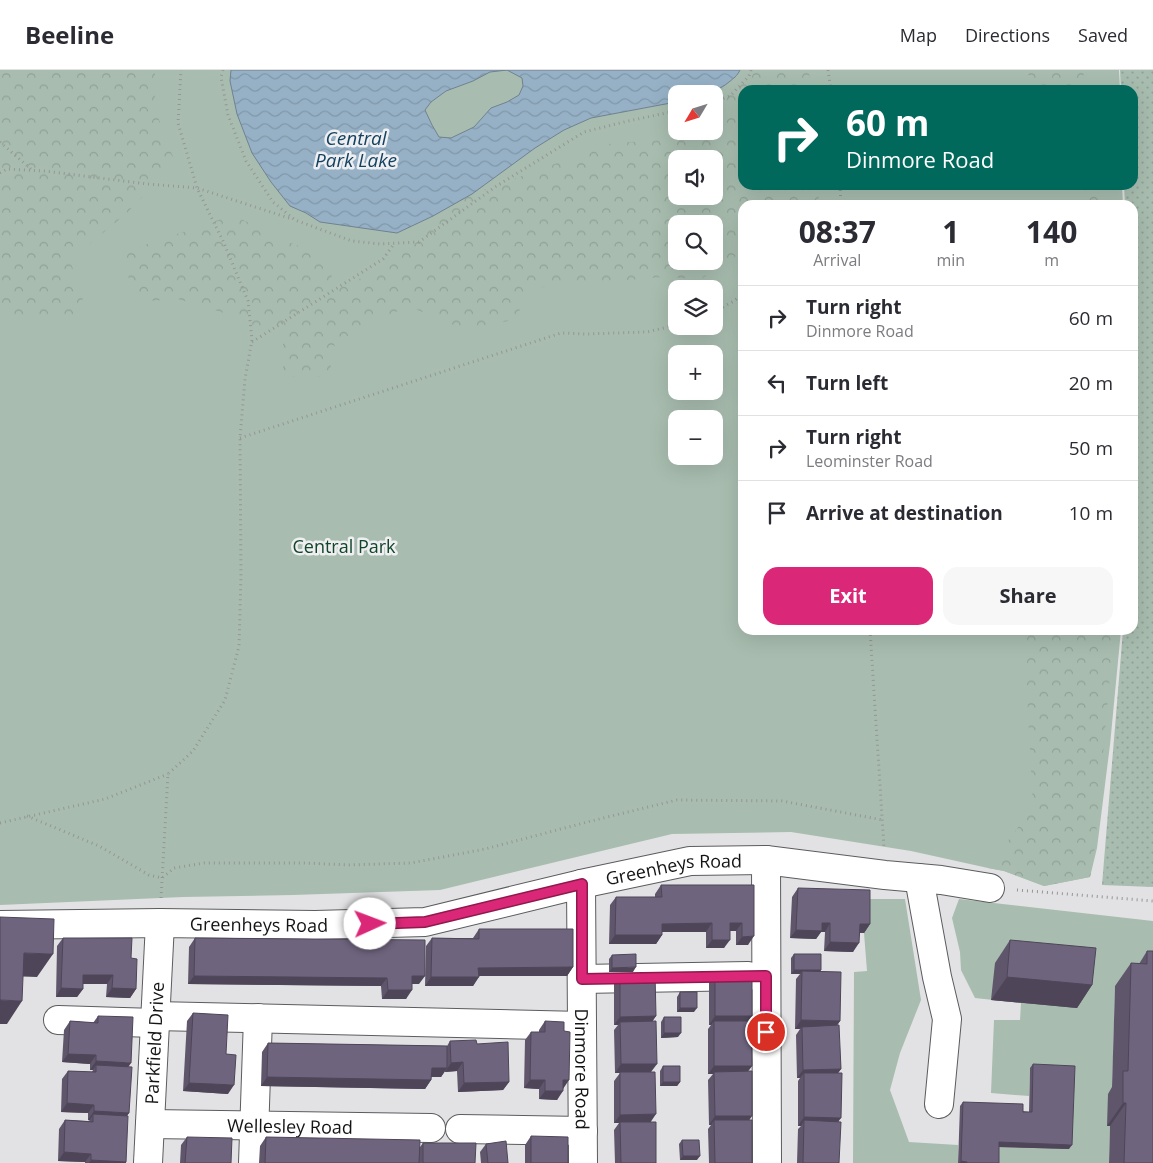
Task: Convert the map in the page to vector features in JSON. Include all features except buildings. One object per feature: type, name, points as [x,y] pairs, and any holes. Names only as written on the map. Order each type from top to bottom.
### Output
[{"type":"street","name":"Greenheys Road","points":[[0,925],[160,923],[315,925],[425,922],[582,884],[690,861],[766,860],[884,875],[941,880],[990,888]]},
{"type":"street","points":[[766,860],[767,1163]]},
{"type":"street","points":[[919,878],[937,977],[947,1019],[940,1104]]},
{"type":"street","name":"Dinmore Road","points":[[582,884],[583,1163]]},
{"type":"street","name":"Parkfield Drive","points":[[148,1163],[160,923]]},
{"type":"street","points":[[582,979],[766,976]]},
{"type":"street","points":[[253,1163],[258,1018]]},
{"type":"street","points":[[58,1020],[258,1018],[582,1026]]},
{"type":"street","name":"Wellesley Road","points":[[150,1124],[431,1128]]},
{"type":"street","points":[[460,1129],[583,1131]]},
{"type":"path","points":[[0,823],[105,799],[168,774],[193,751],[225,700],[239,646],[241,576],[240,438],[245,379],[252,342],[248,301],[223,241],[197,188],[178,123],[181,70]]},
{"type":"path","points":[[223,70],[221,77],[228,115],[246,161],[273,202],[295,220]]},
{"type":"path","points":[[740,85],[749,76],[751,70]]},
{"type":"path","points":[[828,70],[830,85]]},
{"type":"path","points":[[723,99],[730,96],[738,88]]},
{"type":"path","points":[[0,173],[7,169],[32,170],[197,188],[352,241],[380,244],[419,242],[495,187],[584,132],[668,113]]},
{"type":"path","points":[[0,142],[32,170]]},
{"type":"path","points":[[252,342],[383,259],[395,243]]},
{"type":"path","points":[[723,308],[738,298]]},
{"type":"path","points":[[240,438],[561,333],[647,332],[668,327]]},
{"type":"path","points":[[870,635],[883,820],[884,875]]},
{"type":"path","points":[[161,888],[168,774]]},
{"type":"path","points":[[162,878],[174,868],[204,863],[411,863],[485,849],[677,800],[782,801],[883,820]]},
{"type":"path","points":[[27,816],[98,846],[149,875],[162,878]]},
{"type":"path","points":[[990,888],[1153,901]]},
{"type":"green space","name":"Central Park","points":[[0,70],[1119,70],[1120,85],[738,85],[738,190],[1122,190],[1123,200],[738,200],[738,635],[1121,635],[1110,745],[1097,848],[1090,877],[1044,886],[1004,871],[911,851],[791,832],[672,834],[440,890],[183,897],[0,905]]},
{"type":"green space","points":[[0,70],[155,70],[155,109],[173,157],[169,168],[126,214],[70,260],[87,313],[50,320],[12,319],[0,311]]},
{"type":"green space","points":[[740,70],[809,70],[810,85],[738,85],[738,190],[818,190],[819,200],[738,200],[738,255],[723,265],[723,215],[668,215],[668,270],[715,270],[701,279],[664,277],[532,288],[514,320],[463,329],[408,306],[335,342],[329,377],[283,377],[283,337],[224,313],[178,299],[136,302],[121,253],[233,215],[284,240],[335,261],[329,288],[386,271],[433,216],[472,194],[612,143],[664,140],[668,136],[668,140],[723,140],[723,88],[738,75]]},
{"type":"green space","points":[[1026,70],[1083,70],[1085,85],[1034,85]]},
{"type":"green space","points":[[1120,70],[1153,70],[1153,887],[1102,885],[1123,635],[1138,635],[1138,200],[1125,200],[1124,190],[1138,190],[1138,85],[1121,85]]},
{"type":"green space","points":[[1082,190],[1101,190],[1102,200],[1085,200]]},
{"type":"green space","points":[[1027,635],[1114,635],[1095,846],[1090,877],[1044,886],[1004,871],[988,868],[1033,807],[1025,657]]},
{"type":"green space","points":[[864,899],[905,899],[921,1000],[900,1053],[890,1090],[909,1142],[958,1145],[958,1163],[853,1163],[854,972],[867,971]]},
{"type":"green space","points":[[959,899],[1153,921],[1153,974],[1115,986],[1112,1094],[1107,1126],[1110,1126],[1109,1163],[996,1163],[996,1147],[1069,1149],[1030,1068],[1029,1096],[991,1093],[994,1020],[1020,1020],[1021,1003],[975,998],[961,970],[960,952],[952,918]]},
{"type":"water","name":"Central Park Lake","points":[[231,70],[507,70],[740,70],[723,87],[723,85],[668,85],[668,104],[591,118],[564,130],[535,148],[472,194],[433,216],[397,233],[320,222],[290,206],[252,153],[237,114],[230,81]],"holes":[[[507,70],[522,78],[523,86],[519,95],[491,108],[474,127],[451,138],[439,137],[425,110],[431,102],[446,91],[473,81],[490,72]]]},
{"type":"route","points":[[370,924],[425,922],[582,884],[582,979],[766,976],[766,1032]]}]
